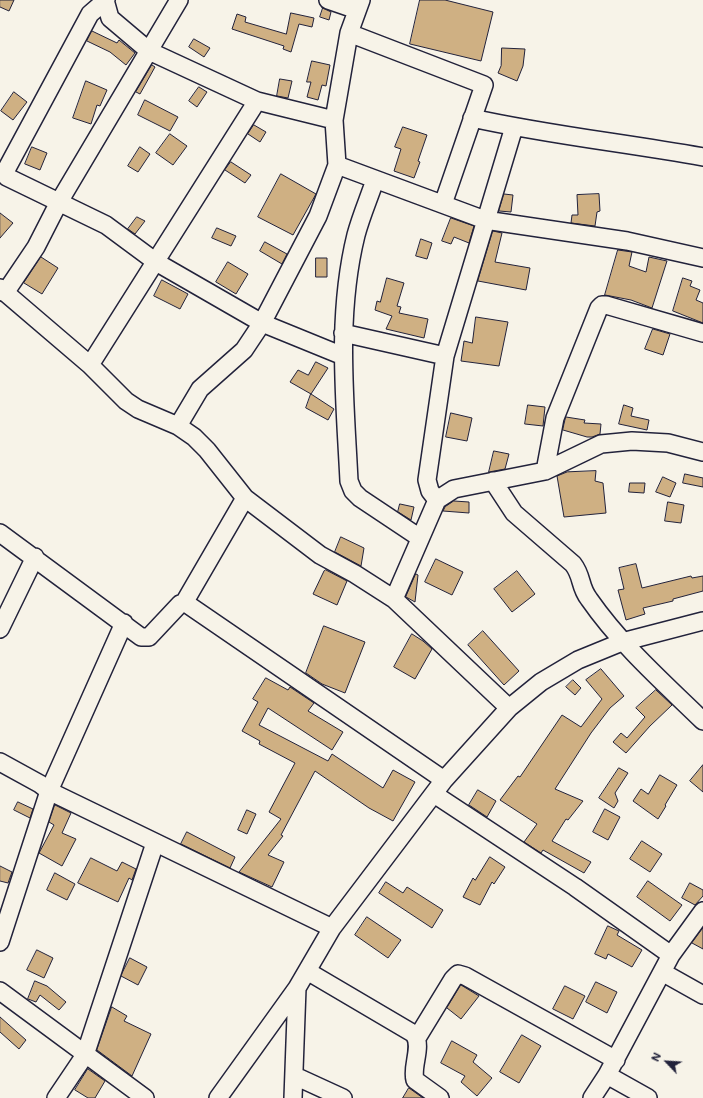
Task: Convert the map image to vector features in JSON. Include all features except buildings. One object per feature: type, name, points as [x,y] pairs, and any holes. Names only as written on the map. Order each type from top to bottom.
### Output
[{"type":"street","points":[[110,18],[105,0],[90,14],[6,170],[7,177],[106,225],[156,262],[262,323],[343,356]]},
{"type":"street","points":[[179,0],[59,202],[36,247],[3,291],[90,366],[132,405],[178,426],[194,437],[207,450],[245,498],[320,555],[356,574],[394,599],[509,708]]},
{"type":"street","points":[[178,426],[200,389],[238,357],[262,323],[318,216],[337,166],[334,120],[349,33],[359,5],[328,0]]},
{"type":"street","points":[[90,14],[110,18],[149,51],[257,101],[334,120]]},
{"type":"street","points":[[349,33],[481,82],[484,85],[443,204]]},
{"type":"street","points":[[90,366],[257,101]]},
{"type":"street","points":[[472,118],[514,127],[635,144],[703,157]]},
{"type":"street","points":[[437,500],[430,491],[426,480],[445,356],[514,127]]},
{"type":"street","points":[[337,166],[485,220],[627,240],[703,258]]},
{"type":"street","points":[[375,180],[356,234],[349,274],[343,333],[349,481],[353,491],[420,538]]},
{"type":"street","points":[[545,471],[555,418],[599,308],[602,305],[703,333]]},
{"type":"street","points":[[343,333],[445,356]]},
{"type":"street","points":[[394,599],[437,500],[454,489],[545,471],[601,444],[632,441],[668,443],[703,452]]},
{"type":"street","points":[[493,481],[514,512],[573,564],[580,573],[581,586],[588,598],[622,642],[703,721]]},
{"type":"street","points":[[0,532],[141,637],[149,637],[184,602],[245,498]]},
{"type":"street","points":[[0,629],[35,557]]},
{"type":"street","points":[[184,602],[444,780]]},
{"type":"street","points":[[218,1098],[297,988],[332,928],[444,780],[509,708],[541,682],[572,664],[622,642],[703,621]]},
{"type":"street","points":[[0,942],[49,791],[124,624]]},
{"type":"street","points":[[0,762],[40,784],[49,791],[332,928]]},
{"type":"street","points":[[434,794],[575,887],[671,954]]},
{"type":"street","points":[[56,1098],[85,1055],[155,843]]},
{"type":"street","points":[[592,1098],[616,1060],[671,954],[703,911]]},
{"type":"street","points":[[306,971],[414,1034],[417,1038]]},
{"type":"street","points":[[662,972],[703,994]]},
{"type":"street","points":[[440,1098],[415,1080],[417,1038],[453,979],[458,974],[616,1060]]},
{"type":"street","points":[[293,1098],[297,988]]},
{"type":"street","points":[[0,991],[145,1098]]},
{"type":"street","points":[[607,1075],[648,1098]]},
{"type":"street","points":[[295,1076],[343,1098]]}]
